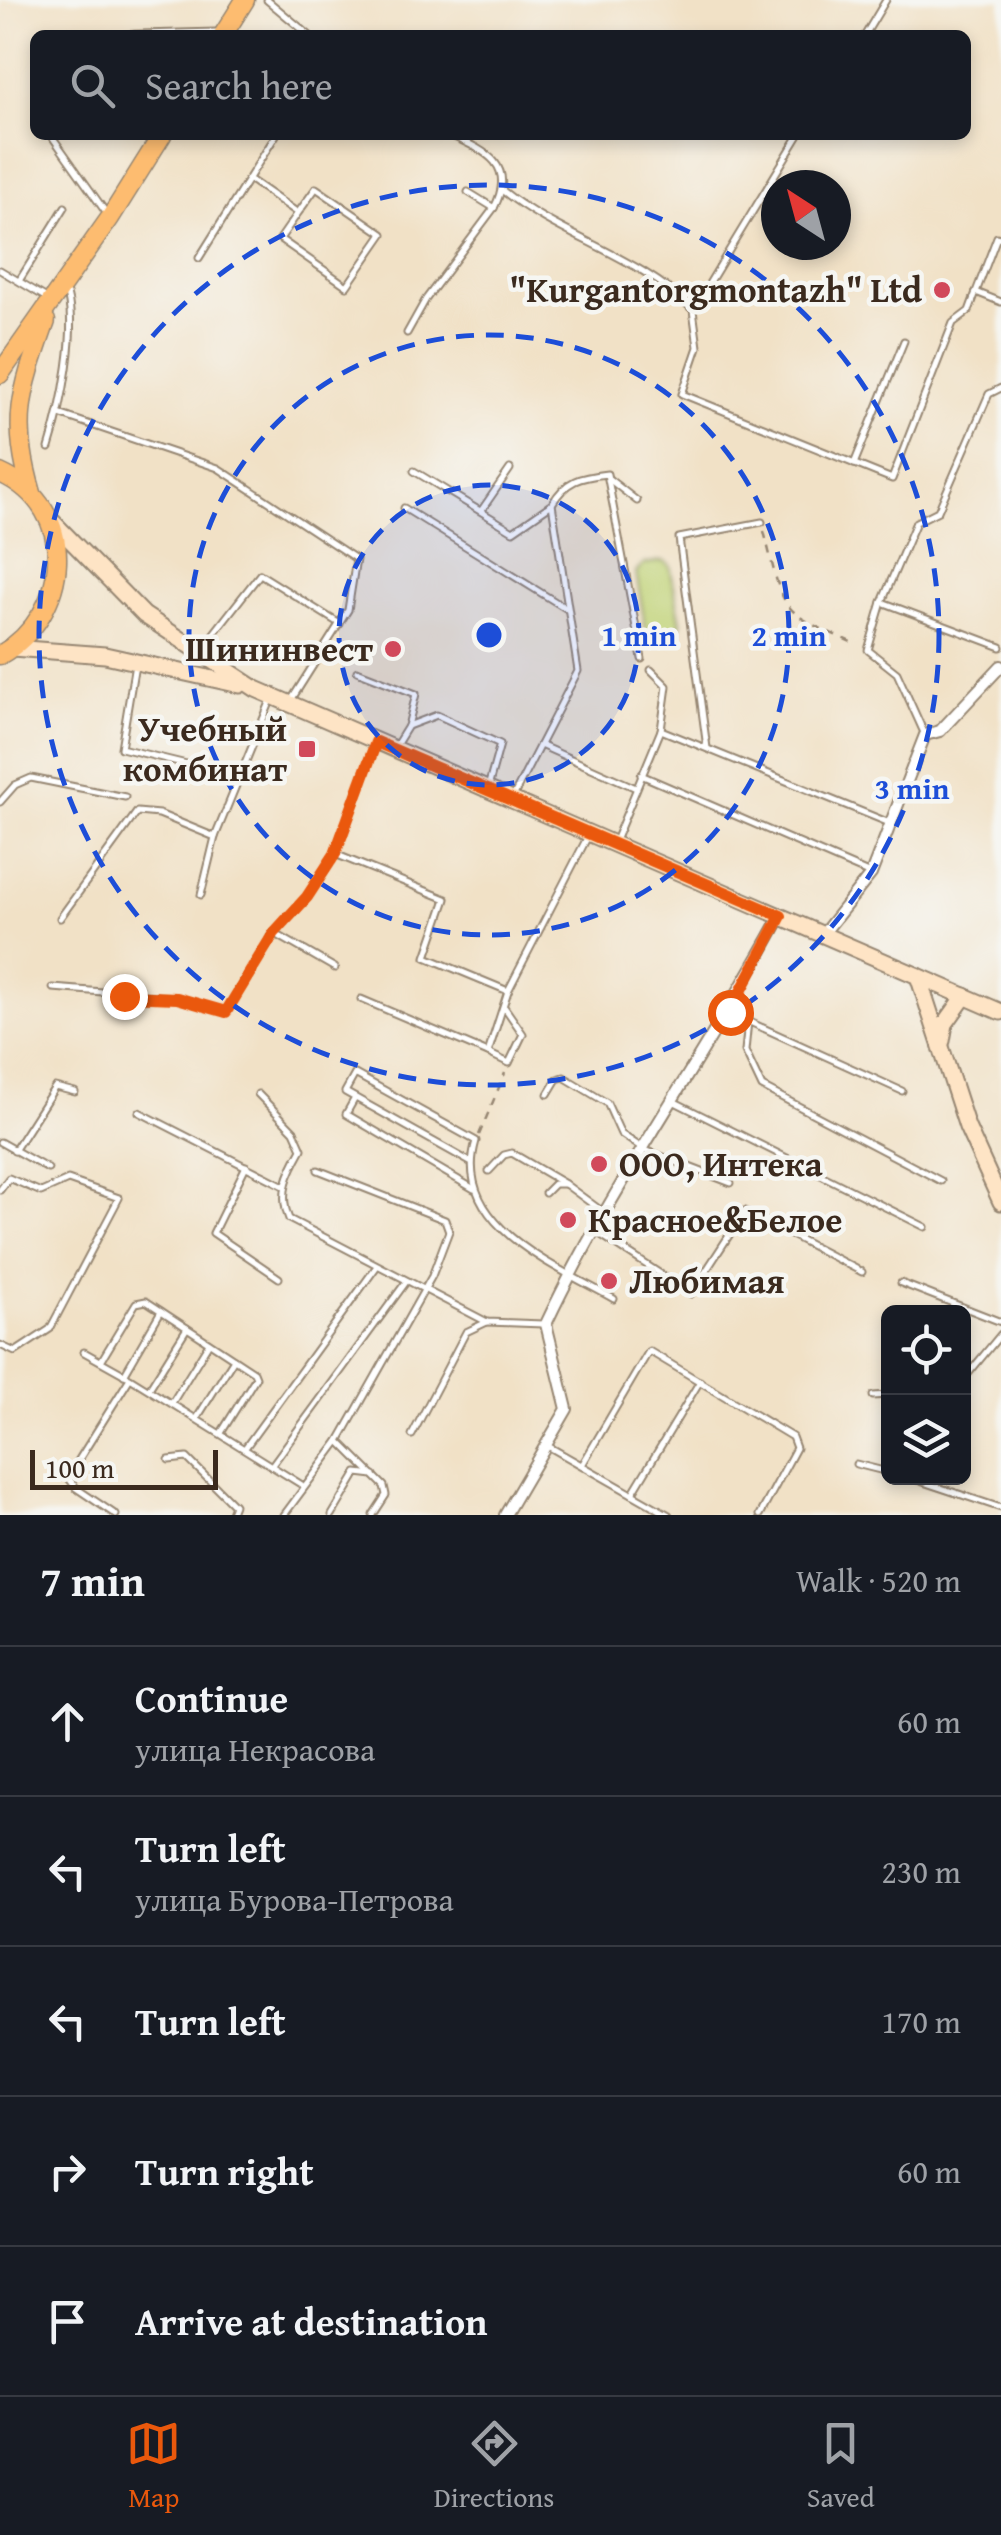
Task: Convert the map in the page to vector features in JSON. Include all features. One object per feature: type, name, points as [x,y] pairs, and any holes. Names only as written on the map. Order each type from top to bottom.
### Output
[{"type":"main road","points":[[226,30],[245,0]]},
{"type":"main road","points":[[0,374],[110,218],[159,140]]},
{"type":"main road","points":[[52,302],[20,398],[20,455],[32,493],[51,520],[144,615],[198,654],[272,697],[1001,1012]]},
{"type":"main road","points":[[0,472],[32,493]]},
{"type":"main road","points":[[6,652],[37,625],[54,596],[60,553],[51,520]]},
{"type":"main road","points":[[6,652],[135,662],[256,689]]},
{"type":"main road","points":[[918,976],[968,1128],[1001,1202]]},
{"type":"main road","points":[[942,1041],[945,1024],[964,996]]},
{"type":"street","points":[[824,934],[871,874],[925,735],[940,732],[1001,666]]},
{"type":"street","points":[[504,1515],[567,1410],[546,1324],[595,1231],[730,1012],[781,916]]},
{"type":"lane","points":[[267,0],[305,30]]},
{"type":"lane","points":[[868,30],[886,0]]},
{"type":"lane","points":[[55,140],[110,218]]},
{"type":"lane","points":[[200,258],[273,140]]},
{"type":"lane","points":[[408,333],[426,299],[503,191],[502,176],[488,153],[461,140]]},
{"type":"lane","points":[[796,140],[693,310],[698,347],[682,394],[892,479],[953,323],[968,311],[997,238],[1001,239]]},
{"type":"lane","points":[[249,180],[298,214]]},
{"type":"lane","points":[[316,188],[383,234],[347,286],[280,239],[298,214],[316,188]]},
{"type":"lane","points":[[503,191],[526,210],[581,234],[693,310]]},
{"type":"lane","points":[[468,192],[494,208]]},
{"type":"lane","points":[[18,281],[65,208]]},
{"type":"lane","points":[[0,270],[52,302]]},
{"type":"lane","points":[[49,448],[60,414],[70,303],[64,285]]},
{"type":"lane","points":[[976,292],[1001,302]]},
{"type":"lane","points":[[854,464],[904,342]]},
{"type":"lane","points":[[925,735],[897,673],[868,650],[882,602],[916,522],[938,511],[988,394],[1001,388]]},
{"type":"lane","points":[[60,414],[218,468],[356,559],[348,610],[288,704]]},
{"type":"lane","points":[[481,511],[510,469]]},
{"type":"lane","points":[[414,470],[513,531],[552,504],[563,486],[581,477],[607,477],[638,501]]},
{"type":"lane","points":[[607,477],[642,659]]},
{"type":"lane","points":[[511,800],[578,671],[552,504]]},
{"type":"lane","points":[[404,508],[568,610]]},
{"type":"lane","points":[[707,748],[679,538],[762,522]]},
{"type":"lane","points":[[198,654],[260,574],[340,624]]},
{"type":"lane","points":[[882,602],[1001,647]]},
{"type":"lane","points":[[135,662],[121,748],[240,776]]},
{"type":"lane","points":[[614,844],[662,730],[667,686],[651,670]]},
{"type":"lane","points":[[356,671],[416,694],[408,726],[393,749]]},
{"type":"lane","points":[[201,895],[215,837],[272,697]]},
{"type":"lane","points":[[408,726],[437,716],[500,744],[487,790]]},
{"type":"lane","points":[[662,730],[892,824]]},
{"type":"lane","points":[[53,988],[177,998],[226,1012],[274,933],[307,897],[335,854],[376,742]]},
{"type":"lane","points":[[540,745],[636,788]]},
{"type":"lane","points":[[641,775],[871,874]]},
{"type":"lane","points":[[0,802],[15,785],[31,778],[125,797]]},
{"type":"lane","points":[[60,918],[136,812],[159,814],[215,837]]},
{"type":"lane","points":[[488,1053],[506,1008],[508,991],[590,834]]},
{"type":"lane","points":[[335,854],[446,900],[426,957],[508,991]]},
{"type":"lane","points":[[274,933],[336,968]]},
{"type":"lane","points":[[361,999],[509,1063],[522,1034],[506,1008]]},
{"type":"lane","points":[[730,1012],[902,1091]]},
{"type":"lane","points":[[748,1021],[745,1050],[762,1087],[941,1182]]},
{"type":"lane","points":[[472,1163],[345,1092],[355,1074],[476,1140],[472,1163],[474,1189]]},
{"type":"lane","points":[[548,1094],[562,1077],[602,1099],[621,1134],[645,1150],[731,1184]]},
{"type":"lane","points":[[14,1151],[55,1087],[75,1092]]},
{"type":"lane","points":[[258,1094],[294,1131],[302,1149],[284,1186],[283,1205],[289,1219],[487,1322],[546,1324]]},
{"type":"lane","points":[[356,1098],[346,1114],[474,1189],[498,1224],[569,1277],[614,1299]]},
{"type":"lane","points":[[675,1102],[925,1227]]},
{"type":"lane","points":[[139,1112],[284,1186]]},
{"type":"lane","points":[[0,1142],[48,1169]]},
{"type":"lane","points":[[489,1171],[504,1155],[512,1153],[566,1184],[605,1214]]},
{"type":"lane","points":[[246,1166],[213,1233],[279,1278]]},
{"type":"lane","points":[[284,1515],[339,1441],[424,1290],[449,1231],[445,1220],[318,1170]]},
{"type":"lane","points":[[0,1190],[10,1178],[42,1192],[68,1180],[119,1198],[50,1329],[16,1352],[0,1345]]},
{"type":"lane","points":[[544,1193],[554,1184],[566,1184]]},
{"type":"lane","points":[[595,1231],[691,1294],[745,1211],[862,1272]]},
{"type":"lane","points":[[245,1448],[377,1266]]},
{"type":"lane","points":[[272,1465],[406,1281]]},
{"type":"lane","points":[[901,1283],[1001,1322]]},
{"type":"lane","points":[[101,1361],[136,1303],[146,1301],[256,1377],[221,1433]]},
{"type":"lane","points":[[116,1515],[76,1488],[68,1477],[161,1312]]},
{"type":"lane","points":[[412,1435],[466,1332],[487,1322]]},
{"type":"lane","points":[[149,1389],[187,1328]]},
{"type":"lane","points":[[971,1370],[1001,1334]]},
{"type":"lane","points":[[172,1403],[209,1343]]},
{"type":"lane","points":[[582,1465],[649,1351],[792,1437],[796,1448],[760,1515]]},
{"type":"lane","points":[[84,1352],[198,1418],[303,1486]]},
{"type":"lane","points":[[198,1418],[234,1360]]},
{"type":"lane","points":[[632,1494],[700,1382]]},
{"type":"lane","points":[[873,1396],[881,1395]]},
{"type":"lane","points":[[339,1441],[377,1476],[386,1494],[373,1515]]},
{"type":"lane","points":[[546,1445],[668,1515]]},
{"type":"lane","points":[[169,1460],[187,1458],[200,1467],[234,1504],[230,1515]]},
{"type":"lane","points":[[856,1464],[881,1470]]},
{"type":"lane","points":[[332,1515],[356,1473],[377,1476]]},
{"type":"lane","points":[[931,1485],[1001,1508]]},
{"type":"path","points":[[762,522],[781,601],[801,620],[868,650]]},
{"type":"path","points":[[476,1140],[509,1063]]},
{"type":"green space","points":[[663,561],[670,566],[681,623],[676,632],[653,636],[646,631],[636,573],[644,564]]},
{"type":"place","name":"\"Kurgantorgmontazh\" Ltd","points":[[942,290]]},
{"type":"place","name":"Шининвест","points":[[393,649]]},
{"type":"place","name":"Учебный комбинат","points":[[307,749]]},
{"type":"place","name":"ООО, Интека","points":[[599,1164]]},
{"type":"place","name":"Красное&Белое","points":[[568,1220]]},
{"type":"place","name":"Любимая","points":[[609,1281]]},
{"type":"route","points":[[124,996],[177,998],[226,1012],[274,933],[307,897],[335,854],[376,742],[781,916],[730,1012]]}]
